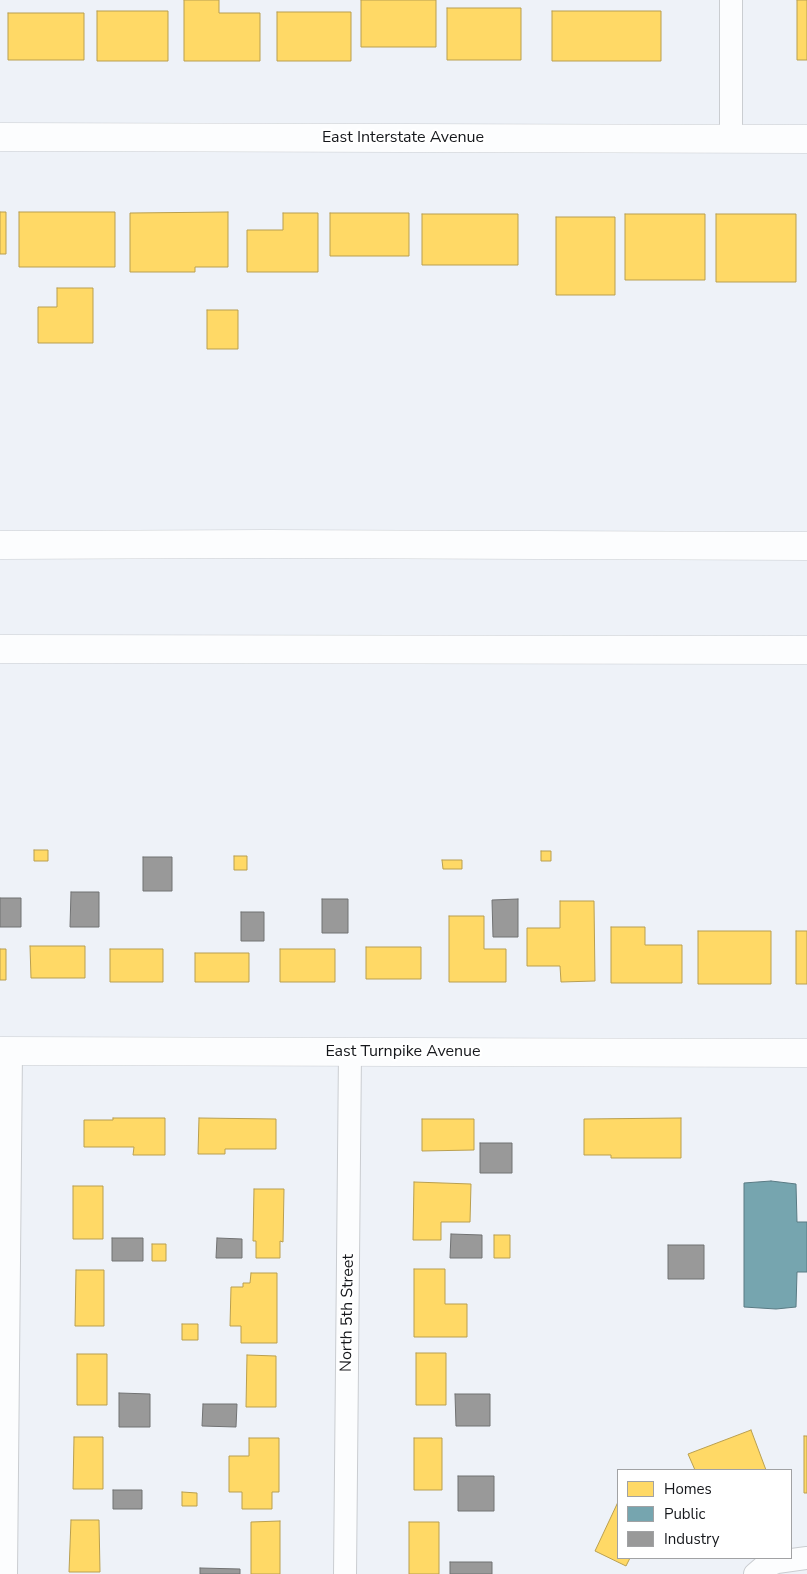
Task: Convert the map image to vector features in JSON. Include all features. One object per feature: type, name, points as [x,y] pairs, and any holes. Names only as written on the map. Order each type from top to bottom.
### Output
[{"type":"main road","name":"East Interstate Avenue","points":[[0,136],[807,139]]},
{"type":"main road","points":[[0,545],[807,546]]},
{"type":"main road","points":[[0,649],[807,650]]},
{"type":"main road","name":"East Turnpike Avenue","points":[[6,1051],[807,1052]]},
{"type":"street","points":[[731,0],[731,139]]},
{"type":"street","points":[[6,1051],[6,1574]]},
{"type":"street","name":"North 5th Street","points":[[345,1574],[350,1052]]},
{"type":"street","points":[[755,1574],[762,1568],[777,1562],[807,1558]]},
{"type":"building: Homes","points":[[184,0],[219,0],[219,13],[260,13],[260,61],[184,61]]},
{"type":"building: Homes","points":[[361,0],[436,0],[436,47],[361,47]]},
{"type":"building: Homes","points":[[797,0],[807,0],[807,60],[797,60]]},
{"type":"building: Homes","points":[[447,8],[521,8],[521,60],[447,60]]},
{"type":"building: Homes","points":[[97,11],[168,11],[168,61],[97,61]]},
{"type":"building: Homes","points":[[552,11],[661,11],[661,61],[552,61]]},
{"type":"building: Homes","points":[[277,12],[351,12],[351,61],[277,61]]},
{"type":"building: Homes","points":[[8,13],[84,13],[84,60],[8,60]]},
{"type":"building: Homes","points":[[0,212],[6,212],[6,254],[0,254]]},
{"type":"building: Homes","points":[[19,212],[115,212],[115,267],[19,267]]},
{"type":"building: Homes","points":[[228,212],[228,267],[195,267],[195,272],[130,272],[130,213]]},
{"type":"building: Homes","points":[[283,213],[318,213],[318,272],[247,272],[247,230],[283,230]]},
{"type":"building: Homes","points":[[330,213],[409,213],[409,256],[330,256]]},
{"type":"building: Homes","points":[[422,214],[518,214],[518,265],[422,265]]},
{"type":"building: Homes","points":[[625,214],[705,214],[705,280],[625,280]]},
{"type":"building: Homes","points":[[716,214],[796,214],[796,282],[716,282]]},
{"type":"building: Homes","points":[[556,217],[615,217],[615,295],[556,295]]},
{"type":"building: Homes","points":[[57,288],[93,288],[93,343],[38,343],[38,307],[57,307]]},
{"type":"building: Homes","points":[[207,310],[238,310],[238,349],[207,349]]},
{"type":"building: Homes","points":[[34,850],[48,850],[48,861],[34,861]]},
{"type":"building: Homes","points":[[541,851],[551,851],[551,861],[541,861]]},
{"type":"building: Homes","points":[[234,856],[247,856],[247,870],[234,870]]},
{"type":"building: Homes","points":[[442,860],[462,860],[462,869],[443,869]]},
{"type":"building: Homes","points":[[560,901],[594,901],[595,981],[561,982],[560,966],[527,966],[527,928],[560,928]]},
{"type":"building: Homes","points":[[449,916],[484,916],[484,949],[506,949],[506,982],[449,982]]},
{"type":"building: Homes","points":[[611,927],[645,927],[645,945],[682,945],[682,983],[611,983]]},
{"type":"building: Homes","points":[[698,931],[771,931],[771,984],[698,984]]},
{"type":"building: Homes","points":[[796,931],[807,931],[807,984],[796,984]]},
{"type":"building: Homes","points":[[30,946],[85,946],[85,978],[31,978]]},
{"type":"building: Homes","points":[[366,947],[421,947],[421,979],[366,979]]},
{"type":"building: Homes","points":[[0,949],[6,949],[6,980],[0,980]]},
{"type":"building: Homes","points":[[110,949],[163,949],[163,982],[110,982]]},
{"type":"building: Homes","points":[[280,949],[335,949],[335,982],[280,982]]},
{"type":"building: Homes","points":[[195,953],[249,953],[249,982],[195,982]]},
{"type":"building: Homes","points":[[113,1118],[165,1118],[165,1155],[133,1155],[134,1147],[84,1147],[84,1120],[113,1120]]},
{"type":"building: Homes","points":[[199,1118],[276,1119],[276,1149],[225,1149],[225,1154],[198,1154]]},
{"type":"building: Homes","points":[[681,1118],[681,1158],[611,1158],[611,1155],[584,1155],[584,1119]]},
{"type":"building: Homes","points":[[422,1119],[474,1119],[474,1150],[422,1151]]},
{"type":"building: Homes","points":[[414,1182],[471,1184],[470,1222],[441,1222],[441,1240],[413,1240]]},
{"type":"building: Homes","points":[[73,1186],[103,1186],[103,1239],[73,1239]]},
{"type":"building: Homes","points":[[254,1189],[284,1189],[283,1242],[280,1241],[280,1258],[256,1258],[256,1241],[253,1241]]},
{"type":"building: Homes","points":[[494,1235],[510,1235],[510,1258],[494,1258]]},
{"type":"building: Homes","points":[[152,1244],[166,1244],[166,1261],[152,1261]]},
{"type":"building: Homes","points":[[414,1269],[445,1269],[445,1304],[467,1304],[467,1337],[414,1337]]},
{"type":"building: Homes","points":[[76,1270],[104,1270],[104,1326],[75,1326]]},
{"type":"building: Homes","points":[[251,1273],[277,1273],[277,1343],[241,1343],[241,1326],[230,1326],[231,1287],[243,1287],[243,1283],[250,1283]]},
{"type":"building: Homes","points":[[182,1324],[198,1324],[198,1340],[182,1340]]},
{"type":"building: Homes","points":[[416,1353],[446,1353],[446,1405],[416,1405]]},
{"type":"building: Homes","points":[[77,1354],[107,1354],[107,1405],[77,1405]]},
{"type":"building: Homes","points":[[247,1355],[276,1356],[276,1407],[246,1407]]},
{"type":"building: Homes","points":[[751,1430],[766,1469],[695,1469],[688,1454]]},
{"type":"building: Homes","points":[[804,1436],[807,1436],[807,1493],[804,1493]]},
{"type":"building: Homes","points":[[74,1437],[103,1437],[103,1489],[73,1489]]},
{"type":"building: Homes","points":[[249,1438],[279,1438],[279,1492],[272,1492],[272,1509],[242,1509],[242,1492],[229,1492],[229,1456],[249,1456]]},
{"type":"building: Homes","points":[[414,1438],[442,1438],[442,1490],[414,1490]]},
{"type":"building: Homes","points":[[182,1492],[197,1493],[197,1506],[182,1506]]},
{"type":"building: Homes","points":[[617,1504],[617,1559],[630,1559],[626,1566],[595,1551]]},
{"type":"building: Homes","points":[[71,1520],[99,1520],[100,1572],[69,1572]]},
{"type":"building: Homes","points":[[280,1521],[280,1574],[251,1574],[251,1522]]},
{"type":"building: Homes","points":[[409,1522],[439,1522],[439,1574],[409,1574]]},
{"type":"building: Public","points":[[771,1181],[796,1184],[797,1222],[807,1222],[807,1272],[797,1272],[796,1307],[776,1309],[744,1307],[744,1183]]},
{"type":"building: Industry","points":[[143,857],[172,857],[172,891],[143,891]]},
{"type":"building: Industry","points":[[71,892],[99,892],[99,927],[70,927]]},
{"type":"building: Industry","points":[[0,898],[21,898],[21,927],[0,927]]},
{"type":"building: Industry","points":[[322,899],[348,899],[348,933],[322,933]]},
{"type":"building: Industry","points":[[518,899],[518,937],[493,937],[492,900]]},
{"type":"building: Industry","points":[[241,912],[264,912],[264,941],[241,941]]},
{"type":"building: Industry","points":[[480,1143],[512,1143],[512,1173],[480,1173]]},
{"type":"building: Industry","points":[[451,1234],[482,1235],[482,1258],[450,1258]]},
{"type":"building: Industry","points":[[112,1238],[143,1238],[143,1261],[112,1261]]},
{"type":"building: Industry","points":[[217,1238],[242,1239],[242,1258],[216,1258]]},
{"type":"building: Industry","points":[[668,1245],[704,1245],[704,1279],[668,1279]]},
{"type":"building: Industry","points":[[119,1393],[150,1394],[150,1427],[119,1427]]},
{"type":"building: Industry","points":[[455,1394],[490,1394],[490,1426],[456,1426]]},
{"type":"building: Industry","points":[[203,1404],[237,1404],[236,1427],[202,1426]]},
{"type":"building: Industry","points":[[458,1476],[494,1476],[494,1511],[458,1511]]},
{"type":"building: Industry","points":[[113,1490],[142,1490],[142,1509],[113,1509]]},
{"type":"building: Industry","points":[[450,1562],[492,1562],[492,1574],[450,1574]]},
{"type":"building: Industry","points":[[200,1568],[240,1569],[240,1574],[200,1574]]}]
